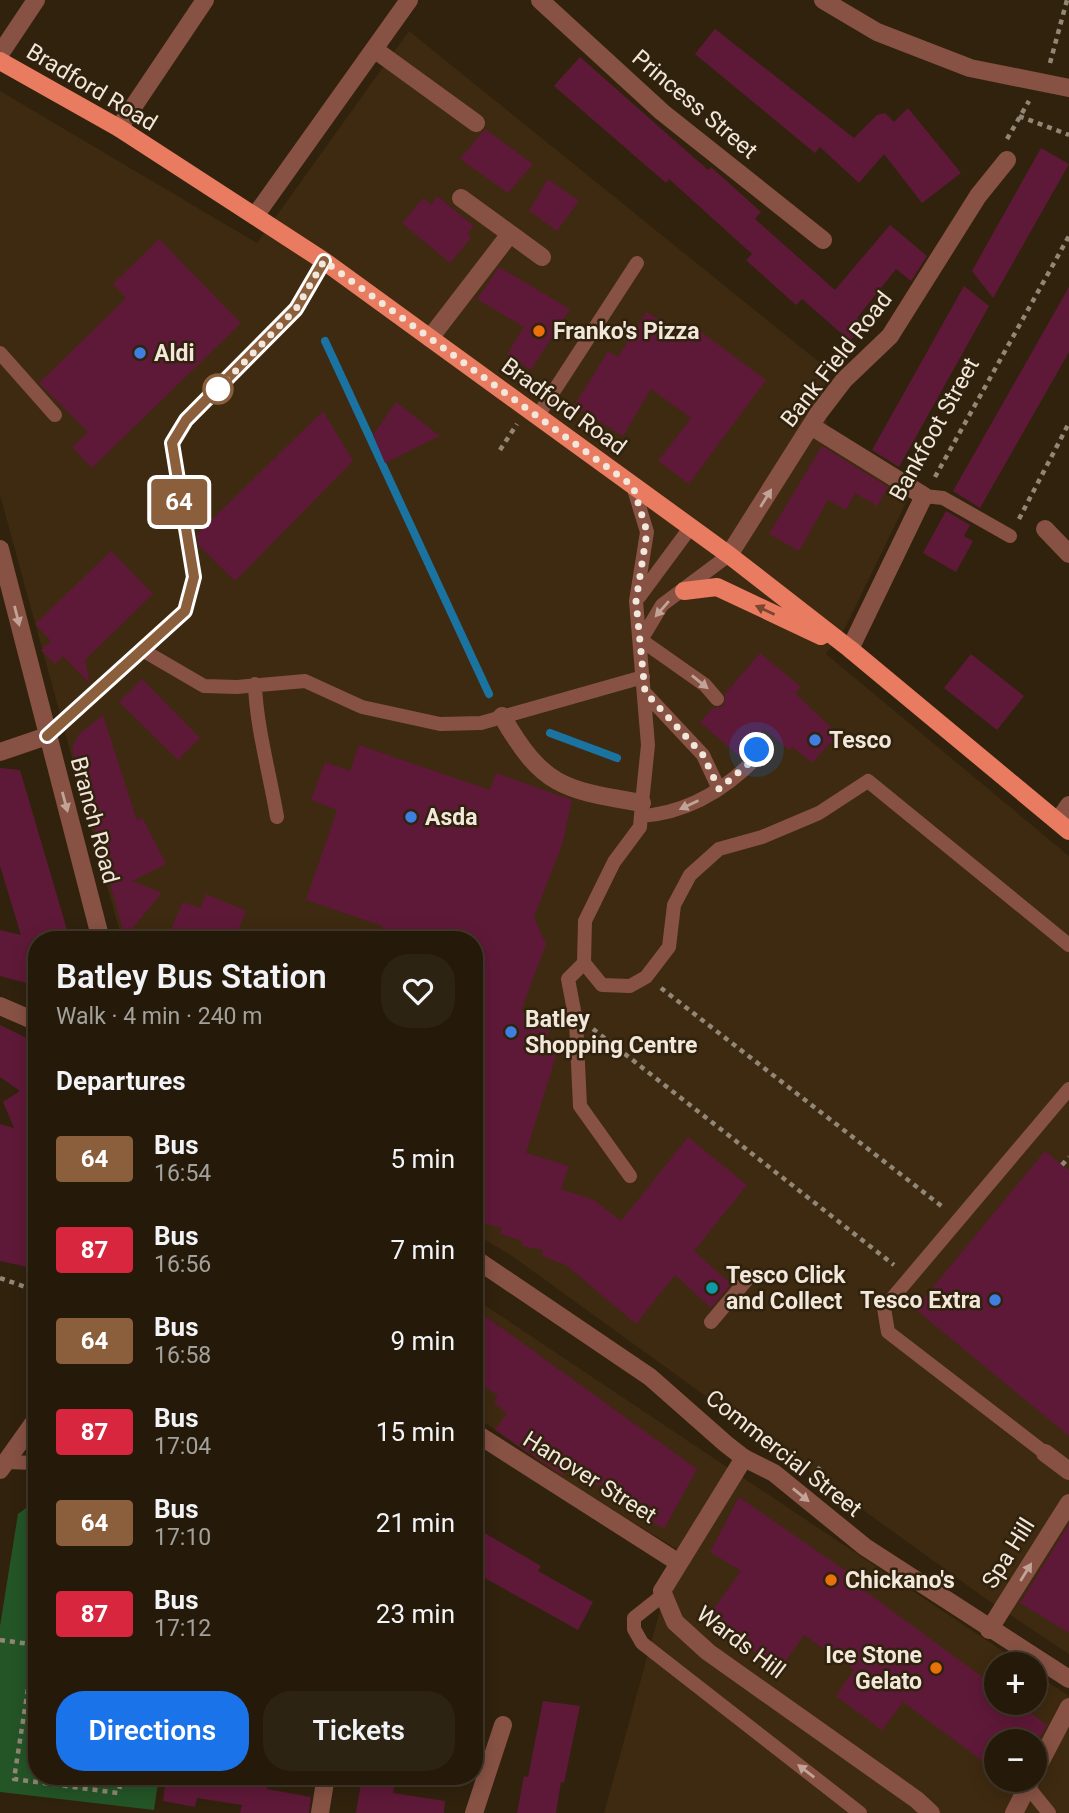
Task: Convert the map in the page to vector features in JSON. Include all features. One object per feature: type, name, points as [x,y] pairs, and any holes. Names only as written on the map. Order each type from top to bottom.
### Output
[{"type":"main road","name":"Bradford Road","points":[[0,61],[119,128],[324,261],[729,555],[850,649],[1064,826]]},
{"type":"main road","points":[[684,591],[717,587],[850,649]]},
{"type":"street","points":[[0,54],[36,0]]},
{"type":"street","points":[[119,128],[205,0]]},
{"type":"street","points":[[255,216],[410,0]]},
{"type":"street","name":"Princess Street","points":[[540,0],[662,112],[823,240]]},
{"type":"street","points":[[823,0],[877,32],[970,68],[1069,88]]},
{"type":"street","points":[[374,49],[476,123]]},
{"type":"street","name":"Bank Field Road","points":[[729,555],[811,426],[844,380],[890,336],[978,196],[1007,160]]},
{"type":"street","points":[[461,198],[542,257]]},
{"type":"street","points":[[430,338],[510,234]]},
{"type":"street","points":[[811,426],[924,495]]},
{"type":"street","name":"Bankfoot Street","points":[[850,649],[924,495]]},
{"type":"street","points":[[1045,529],[1069,554]]},
{"type":"street","name":"Branch Road","points":[[0,550],[99,931]]},
{"type":"street","points":[[502,716],[516,740],[541,771],[576,792],[641,810]]},
{"type":"street","points":[[0,752],[47,736]]},
{"type":"street","points":[[1064,826],[1069,805]]},
{"type":"street","points":[[0,1006],[28,1018]]},
{"type":"street","name":"Commercial Street","points":[[483,1264],[650,1377],[744,1458],[774,1473],[864,1546],[989,1630],[1069,1679]]},
{"type":"street","points":[[3,1466],[28,1431]]},
{"type":"street","name":"Hanover Street","points":[[483,1438],[679,1563]]},
{"type":"street","points":[[1045,1453],[1069,1471]]},
{"type":"street","points":[[663,1595],[679,1563],[744,1458]]},
{"type":"street","name":"Spa Hill","points":[[989,1630],[1069,1503]]},
{"type":"street","name":"Wards Hill","points":[[663,1595],[675,1622],[708,1652],[917,1800],[931,1813]]},
{"type":"street","points":[[1047,1749],[1069,1707]]},
{"type":"street","points":[[483,1766],[503,1725]]},
{"type":"street","points":[[320,1813],[325,1785]]},
{"type":"street","points":[[474,1813],[478,1785]]},
{"type":"street","points":[[1014,1813],[1025,1792]]},
{"type":"lane","points":[[47,736],[144,651],[185,611],[192,593],[194,577],[172,443],[186,420],[290,317],[324,261]]},
{"type":"lane","points":[[532,413],[637,263]]},
{"type":"lane","points":[[0,353],[55,415]]},
{"type":"lane","points":[[633,486],[647,532],[636,601],[648,745],[640,827],[614,862],[585,921],[584,963],[602,985],[630,985],[646,977],[669,947],[674,905],[690,875],[719,849],[762,837],[819,813],[868,781],[1069,944]]},
{"type":"lane","points":[[924,495],[943,498],[1010,536]]},
{"type":"lane","points":[[636,601],[690,528]]},
{"type":"lane","points":[[641,640],[662,605],[729,555]]},
{"type":"lane","points":[[641,640],[705,685],[717,699]]},
{"type":"lane","points":[[144,651],[204,685],[305,681],[362,707],[440,724],[481,723],[643,677]]},
{"type":"lane","points":[[255,684],[256,712],[264,741],[277,817]]},
{"type":"lane","points":[[645,692],[703,755],[719,789]]},
{"type":"lane","points":[[641,810],[678,810],[719,789],[752,763],[760,754],[757,750]]},
{"type":"lane","points":[[584,963],[568,979],[576,1021],[580,1106],[630,1176]]},
{"type":"lane","points":[[1045,1453],[888,1332],[884,1308],[1069,1089]]},
{"type":"lane","points":[[711,1322],[750,1276]]},
{"type":"lane","points":[[3,1466],[28,1464]]},
{"type":"lane","points":[[663,1595],[634,1618],[635,1629],[642,1643],[860,1813]]},
{"type":"lane","points":[[1038,1792],[1049,1813]]},
{"type":"path","points":[[1019,116],[1069,135]]},
{"type":"path","name":"Bankfoot Street","points":[[924,495],[1069,236]]},
{"type":"path","points":[[500,450],[532,413]]},
{"type":"path","points":[[1010,536],[1069,423]]},
{"type":"path","points":[[646,977],[959,1220]]},
{"type":"path","points":[[576,1021],[601,1032],[911,1278]]},
{"type":"path","points":[[1062,1165],[1069,1157]]},
{"type":"path","points":[[0,1278],[28,1288]]},
{"type":"path","points":[[0,1640],[28,1644]]},
{"type":"path","points":[[28,1688],[14,1779],[28,1781]]},
{"type":"path","points":[[59,1785],[118,1793],[120,1785]]},
{"type":"shaded area","points":[[409,31],[824,366],[827,431],[915,484],[845,628],[826,654],[1069,856],[1069,1654],[982,1596],[512,1256],[483,1238],[483,931],[120,931],[0,495],[0,91],[257,243]]},
{"type":"shaded area","points":[[483,1304],[1004,1652],[984,1652],[984,1715],[1047,1715],[1047,1682],[1069,1696],[1069,1813],[604,1813],[677,1549],[581,1491],[483,1421]]},
{"type":"green space","points":[[28,1507],[28,1785],[158,1785],[154,1810],[0,1792],[0,1626],[18,1514]]},
{"type":"building","points":[[715,29],[854,138],[877,115],[885,113],[894,122],[908,108],[961,173],[922,203],[884,154],[859,183],[820,147],[815,153],[695,54]]},
{"type":"building","points":[[580,57],[708,170],[711,167],[761,212],[755,219],[835,290],[890,225],[927,256],[911,281],[896,269],[857,318],[865,325],[850,341],[802,299],[796,305],[746,260],[752,254],[669,179],[666,183],[554,86]]},
{"type":"building","points":[[485,129],[533,164],[508,193],[460,159]]},
{"type":"building","points":[[1041,148],[1069,164],[993,298],[972,271]]},
{"type":"building","points":[[548,179],[579,201],[557,231],[529,211]]},
{"type":"building","points":[[437,196],[474,226],[467,234],[471,238],[450,263],[402,223],[423,198],[431,205]]},
{"type":"building","name":"Aldi","points":[[159,239],[241,323],[92,468],[72,447],[88,432],[39,383],[126,298],[113,284]]},
{"type":"building","points":[[499,267],[570,309],[531,370],[507,354],[524,327],[477,299]]},
{"type":"building","points":[[964,286],[989,306],[899,467],[872,450]]},
{"type":"building","points":[[1069,287],[1069,352],[980,508],[953,491]]},
{"type":"building","points":[[646,312],[693,340],[700,331],[766,380],[689,484],[658,461],[691,418],[651,389],[623,436],[574,406],[608,351],[618,357]]},
{"type":"building","points":[[396,402],[440,436],[385,463],[373,435]]},
{"type":"building","points":[[323,411],[353,461],[235,581],[198,545],[197,534]]},
{"type":"building","points":[[822,446],[888,487],[877,506],[855,493],[846,510],[828,500],[799,551],[769,534]]},
{"type":"building","points":[[946,511],[970,525],[964,536],[973,541],[956,572],[923,553]]},
{"type":"building","points":[[111,551],[153,594],[85,660],[90,684],[63,656],[55,664],[41,650],[51,641],[35,624]]},
{"type":"building","points":[[760,653],[801,687],[795,693],[838,734],[812,763],[793,747],[789,750],[764,729],[740,757],[700,722],[713,708],[724,706],[725,694]]},
{"type":"building","points":[[971,654],[1024,696],[997,730],[944,688]]},
{"type":"building","points":[[142,679],[200,738],[178,760],[119,702]]},
{"type":"building","points":[[103,715],[137,821],[142,817],[166,864],[132,881],[162,893],[130,931],[123,931],[72,748],[79,734]]},
{"type":"building","name":"Batley Shopping Centre","points":[[359,745],[490,790],[496,773],[572,800],[562,845],[534,917],[546,944],[521,1011],[551,1022],[546,1042],[559,1046],[526,1153],[569,1166],[561,1189],[594,1200],[621,1221],[688,1137],[747,1185],[694,1251],[731,1284],[711,1308],[675,1275],[636,1324],[566,1265],[542,1256],[543,1250],[522,1246],[522,1241],[500,1234],[502,1228],[483,1223],[483,931],[380,931],[382,926],[306,900],[337,810],[311,800],[325,762],[350,771]]},
{"type":"building","points":[[0,768],[20,770],[67,931],[28,931],[28,984],[0,976],[0,930],[21,935],[0,866]]},
{"type":"building","points":[[206,894],[246,911],[238,931],[170,931],[183,902],[200,908]]},
{"type":"building","points":[[0,1025],[28,1039],[28,1267],[0,1261],[0,1124],[14,1128],[3,1102],[20,1091],[0,1077]]},
{"type":"building","name":"Tesco Extra","points":[[1045,1151],[1069,1170],[1069,1436],[915,1309]]},
{"type":"building","points":[[483,1314],[697,1469],[664,1529],[644,1517],[650,1509],[606,1479],[602,1485],[594,1485],[567,1468],[562,1475],[495,1430],[507,1413],[494,1403],[498,1396],[483,1385]]},
{"type":"building","points":[[739,1497],[849,1573],[846,1577],[984,1678],[984,1715],[1033,1715],[1047,1725],[1045,1729],[984,1729],[984,1762],[903,1702],[882,1730],[836,1696],[854,1670],[804,1635],[779,1670],[707,1618],[741,1571],[710,1552]]},
{"type":"building","points":[[1069,1524],[1069,1633],[1020,1603]]},
{"type":"building","points":[[483,1532],[541,1566],[538,1571],[593,1602],[578,1630],[483,1577]]},
{"type":"building","points":[[543,1701],[580,1706],[564,1783],[561,1782],[556,1813],[517,1813],[524,1776],[528,1777]]},
{"type":"building","points":[[165,1785],[268,1785],[267,1789],[311,1797],[309,1813],[240,1813],[242,1805],[197,1798],[195,1807],[163,1801]]},
{"type":"building","points":[[361,1785],[394,1785],[393,1793],[445,1801],[444,1813],[356,1813]]},
{"type":"waterway","points":[[325,341],[489,694]]},
{"type":"waterway","points":[[550,733],[617,758]]},
{"type":"bus line","name":"64","points":[[47,736],[144,651],[185,611],[192,593],[194,577],[181,513],[172,443],[186,420],[284,324],[324,261]]},
{"type":"place","name":"Franko's Pizza","points":[[539,331]]},
{"type":"place","name":"Aldi","points":[[140,353]]},
{"type":"place","name":"Tesco","points":[[815,740]]},
{"type":"place","name":"Asda","points":[[411,817]]},
{"type":"place","name":"Batley Shopping Centre","points":[[511,1032]]},
{"type":"place","name":"Tesco Click and Collect","points":[[712,1288]]},
{"type":"place","name":"Tesco Extra","points":[[995,1300]]},
{"type":"place","name":"Chickano's","points":[[831,1580]]},
{"type":"place","name":"Ice Stone Gelato","points":[[936,1668]]},
{"type":"route","points":[[218,389],[284,324],[324,261],[633,486],[647,532],[636,601],[645,692],[703,755],[719,789],[752,763],[760,754],[757,750]]}]
